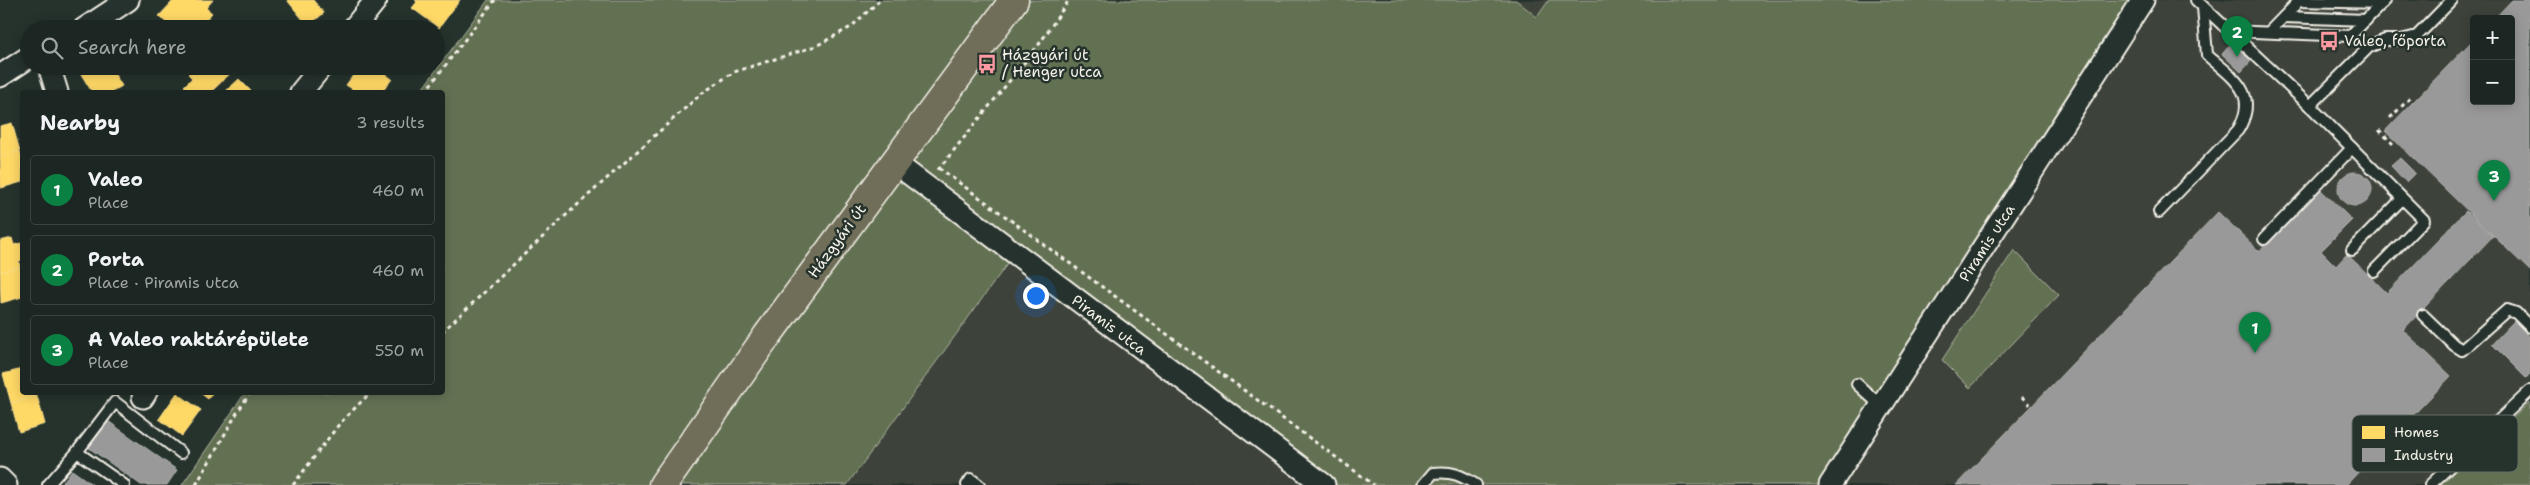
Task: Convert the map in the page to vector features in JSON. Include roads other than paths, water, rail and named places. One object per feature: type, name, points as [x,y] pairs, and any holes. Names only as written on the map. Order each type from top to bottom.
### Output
[{"type":"main road","name":"Házgyári út","points":[[663,485],[762,344],[1014,0]]},
{"type":"street","points":[[98,20],[128,0]]},
{"type":"street","points":[[360,20],[376,0]]},
{"type":"street","name":"Piramis utca","points":[[1830,485],[2143,0]]},
{"type":"street","points":[[0,76],[20,63]]},
{"type":"street","points":[[52,75],[56,90]]},
{"type":"street","points":[[303,90],[315,75]]},
{"type":"street","name":"Piramis utca","points":[[894,163],[1324,485]]},
{"type":"street","points":[[0,479],[6,485]]},
{"type":"lane","points":[[2310,106],[2369,46],[2385,40],[2409,39],[2417,36],[2452,0]]},
{"type":"lane","points":[[2270,32],[2300,1],[2384,1]]},
{"type":"lane","points":[[2230,30],[2350,36],[2384,1]]},
{"type":"lane","points":[[2200,4],[2310,106],[2424,220],[2374,272]]},
{"type":"lane","points":[[2158,212],[2238,130],[2246,117],[2248,106],[2242,88],[2207,54],[2200,4]]},
{"type":"lane","points":[[2284,17],[2366,20]]},
{"type":"lane","points":[[2264,239],[2352,148]]},
{"type":"lane","points":[[2352,250],[2402,199]]},
{"type":"lane","points":[[2423,315],[2454,345],[2462,350],[2507,310],[2516,313],[2530,327]]},
{"type":"lane","points":[[1857,384],[1881,406]]},
{"type":"lane","points":[[2504,415],[2530,391]]},
{"type":"lane","points":[[48,485],[77,452],[115,402],[181,453]]},
{"type":"lane","points":[[77,452],[124,485]]},
{"type":"lane","points":[[1423,485],[1433,473],[1448,471],[1461,475],[1476,485]]},
{"type":"lane","points":[[2430,485],[2444,472]]},
{"type":"lane","points":[[966,485],[971,479],[979,485]]},
{"type":"place","name":"Valeo, főporta","points":[[2329,41]]},
{"type":"place","name":"Porta","points":[[2237,57]]},
{"type":"place","name":"Házgyári út / Henger utca","points":[[987,64]]},
{"type":"place","name":"A Valeo raktárépülete","points":[[2494,201]]},
{"type":"place","name":"Valeo","points":[[2255,353]]}]
